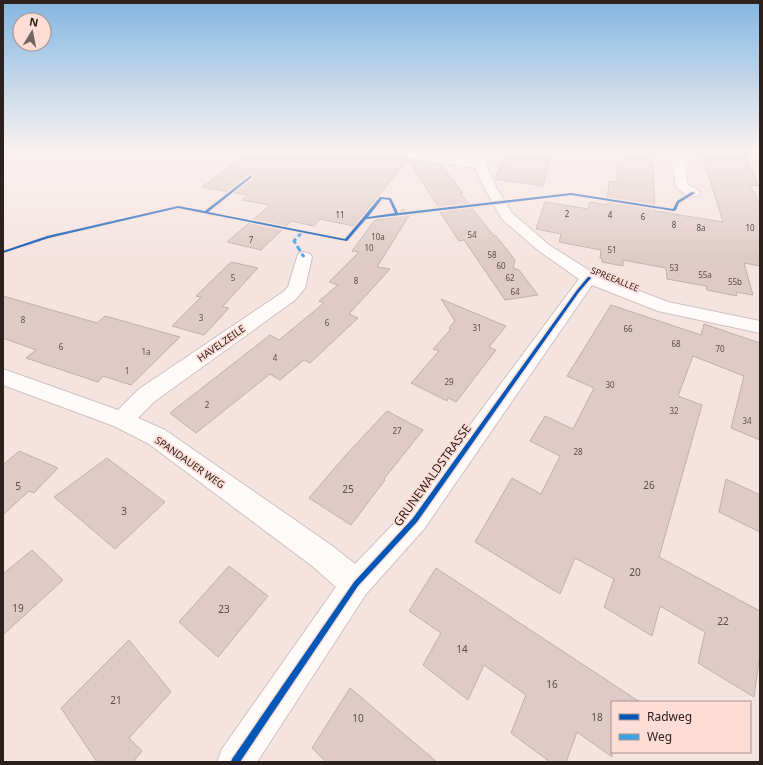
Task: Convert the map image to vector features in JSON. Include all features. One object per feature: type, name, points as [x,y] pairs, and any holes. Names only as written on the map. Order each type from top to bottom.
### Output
[{"type":"street","name":"SPREEALLEE","points":[[490,187],[507,216],[544,248],[589,278],[664,307],[760,327]]},
{"type":"street","points":[[682,187],[693,194]]},
{"type":"street","name":"HAVELZEILE","points":[[122,420],[147,395],[289,296],[296,288],[304,257]]},
{"type":"street","name":"GRUNEWALDSTRASSE","points":[[235,762],[356,584],[414,520],[578,291],[589,278]]},
{"type":"street","name":"SPANDAUER WEG","points":[[3,377],[122,420],[156,437],[321,555],[356,584]]},
{"type":"building","points":[[202,187],[386,187],[353,226],[320,219],[314,226],[291,221],[261,250],[227,242],[270,205],[242,200],[247,195]]},
{"type":"building","points":[[425,187],[458,187],[463,193],[460,193],[515,260],[513,268],[519,270],[538,295],[505,300],[464,240],[459,241],[440,212],[442,212]]},
{"type":"building","points":[[609,187],[654,187],[655,211],[723,222],[712,187],[751,187],[760,205],[760,266],[744,263],[753,295],[736,292],[737,296],[707,290],[706,286],[667,279],[666,268],[623,260],[623,266],[602,262],[602,258],[600,258],[601,250],[559,242],[561,234],[536,229],[545,202],[588,209],[590,202],[607,205]]},
{"type":"building","points":[[403,209],[410,214],[377,267],[390,269],[349,314],[358,318],[310,363],[304,360],[280,380],[270,374],[196,433],[170,413],[270,335],[279,340],[324,303],[319,301],[338,285],[329,282],[359,252],[352,251],[375,220],[394,218]]},
{"type":"building","points":[[231,262],[258,268],[222,307],[229,308],[204,335],[172,326],[201,297],[196,296]]},
{"type":"building","points":[[3,296],[97,323],[105,316],[180,337],[131,385],[103,376],[98,382],[26,358],[36,350],[3,338]]},
{"type":"building","points":[[441,299],[506,326],[489,347],[496,350],[456,402],[448,398],[447,401],[411,383],[439,351],[433,349],[451,329],[449,328],[455,321]]},
{"type":"building","points":[[611,305],[701,335],[704,324],[760,343],[760,440],[731,428],[744,376],[693,356],[678,396],[702,405],[659,557],[760,611],[760,653],[754,697],[698,663],[705,632],[660,606],[652,636],[604,607],[614,579],[575,558],[560,594],[475,542],[512,478],[541,494],[560,456],[530,441],[545,416],[573,429],[594,388],[567,376]]},
{"type":"building","points":[[387,411],[423,430],[384,479],[385,480],[351,525],[309,498],[345,456]]},
{"type":"building","points":[[19,451],[58,468],[34,493],[29,491],[3,515],[3,465]]},
{"type":"building","points":[[107,458],[165,502],[115,549],[54,497]]},
{"type":"building","points":[[726,479],[760,495],[760,532],[719,512]]},
{"type":"building","points":[[32,550],[63,580],[3,635],[3,574]]},
{"type":"building","points":[[229,566],[268,596],[218,657],[179,622]]},
{"type":"building","points":[[436,568],[638,701],[611,701],[612,757],[577,732],[566,762],[550,762],[511,733],[526,695],[484,665],[468,700],[423,665],[441,633],[409,611]]},
{"type":"building","points":[[129,640],[171,692],[129,738],[142,751],[133,762],[97,762],[61,708]]},
{"type":"building","points":[[350,688],[437,762],[326,762],[312,748]]},
{"type":"marked path","points":[[302,232],[294,241],[304,257]]},
{"type":"cycle path","points":[[206,212],[239,187]]},
{"type":"cycle path","points":[[3,252],[48,237],[178,207],[346,240],[365,218],[571,194],[674,210],[678,202],[693,193]]},
{"type":"cycle path","points":[[365,218],[381,198],[390,199],[397,214]]},
{"type":"cycle path","points":[[235,762],[356,584],[415,520],[578,291],[589,278]]}]
